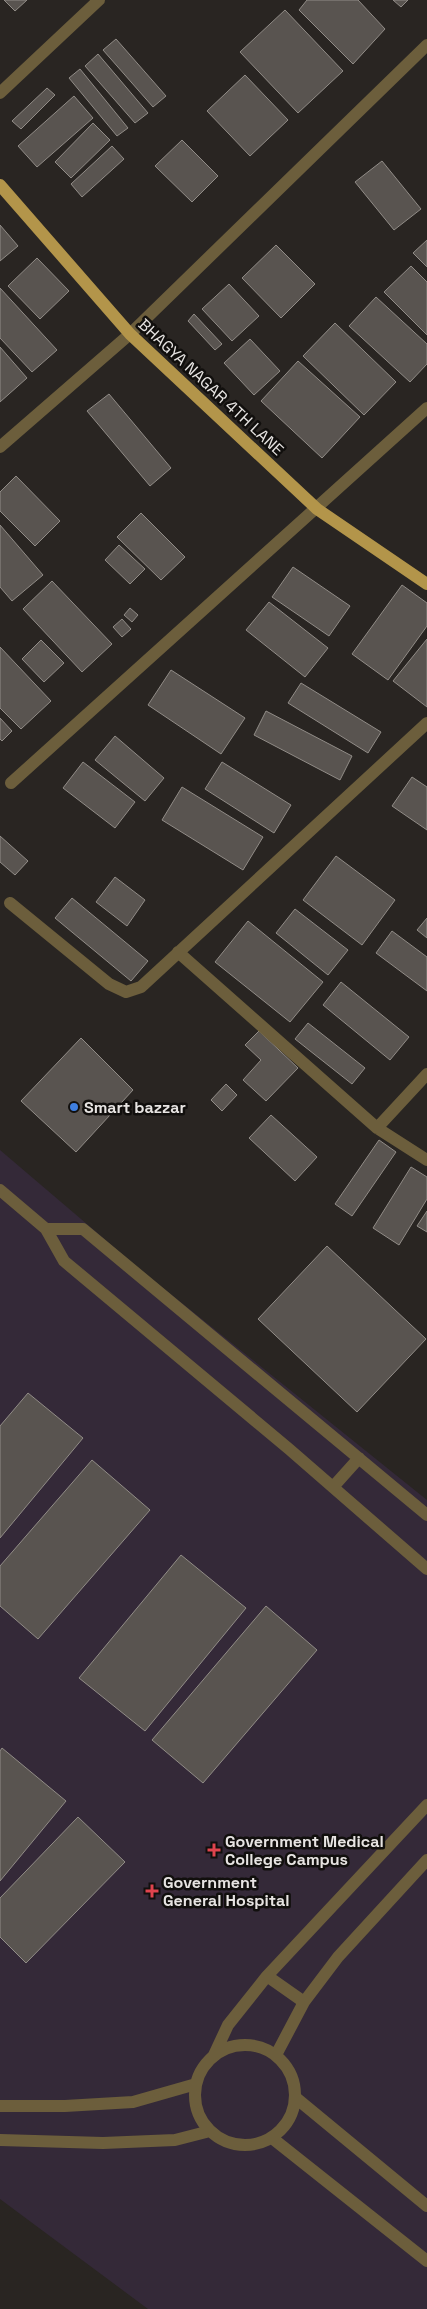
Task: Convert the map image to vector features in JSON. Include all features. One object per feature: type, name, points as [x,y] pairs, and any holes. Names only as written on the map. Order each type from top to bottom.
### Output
[{"type":"main road","name":"BHAGYA NAGAR 4TH LANE","points":[[0,185],[130,334],[317,509],[427,584]]},
{"type":"street","points":[[0,94],[99,0]]},
{"type":"street","points":[[0,447],[130,334],[427,45]]},
{"type":"street","points":[[10,783],[317,509],[427,408]]},
{"type":"street","points":[[10,903],[109,984],[126,992],[141,987],[427,723]]},
{"type":"street","points":[[178,952],[377,1128],[427,1160]]},
{"type":"street","points":[[377,1128],[427,1074]]},
{"type":"street","points":[[0,1190],[46,1229],[64,1261],[333,1487],[427,1569]]},
{"type":"street","points":[[46,1229],[83,1229],[427,1515]]},
{"type":"street","points":[[333,1487],[359,1458]]},
{"type":"street","points":[[214,2055],[228,2025],[266,1976],[427,1805]]},
{"type":"street","points":[[276,2055],[304,2002],[338,1957],[427,1860]]},
{"type":"street","points":[[266,1976],[304,2002]]},
{"type":"street","points":[[245,2044],[262,2047],[276,2055],[288,2067],[294,2082],[296,2098],[292,2114],[284,2128],[272,2138],[256,2144],[240,2145],[224,2141],[210,2131],[200,2117],[195,2101],[196,2084],[202,2068],[214,2055],[228,2047],[245,2044]]},
{"type":"street","points":[[0,2106],[65,2106],[133,2102],[196,2084]]},
{"type":"street","points":[[296,2098],[427,2206]]},
{"type":"street","points":[[0,2140],[103,2143],[175,2140],[210,2131]]},
{"type":"street","points":[[272,2138],[427,2260]]},
{"type":"shaded area","name":"Government Medical College Campus","points":[[0,1150],[142,1271],[427,1500],[427,2309],[148,2309],[0,2199]]},
{"type":"building","points":[[4,0],[27,0],[15,11]]},
{"type":"building","points":[[307,0],[358,0],[385,29],[353,64],[299,10]]},
{"type":"building","points":[[393,0],[408,0],[401,7]]},
{"type":"building","points":[[285,10],[343,71],[298,113],[240,52]]},
{"type":"building","points":[[116,39],[166,96],[153,107],[103,50]]},
{"type":"building","points":[[98,54],[148,113],[135,123],[85,66]]},
{"type":"building","points":[[80,69],[128,128],[117,136],[69,78]]},
{"type":"building","points":[[245,75],[288,120],[250,156],[207,111]]},
{"type":"building","points":[[47,88],[55,95],[21,129],[12,121]]},
{"type":"building","points":[[74,96],[93,118],[37,167],[18,146]]},
{"type":"building","points":[[93,123],[110,140],[71,178],[55,162]]},
{"type":"building","points":[[182,140],[218,176],[192,202],[155,166]]},
{"type":"building","points":[[112,146],[124,159],[82,197],[71,184]]},
{"type":"building","points":[[382,161],[421,209],[394,230],[355,182]]},
{"type":"building","points":[[0,225],[18,246],[0,261]]},
{"type":"building","points":[[427,240],[427,267],[413,253]]},
{"type":"building","points":[[276,245],[315,284],[281,318],[242,278]]},
{"type":"building","points":[[37,258],[69,291],[40,319],[8,286]]},
{"type":"building","points":[[411,266],[427,282],[427,335],[384,292]]},
{"type":"building","points":[[229,284],[259,316],[232,341],[202,309]]},
{"type":"building","points":[[0,288],[57,350],[32,372],[0,338]]},
{"type":"building","points":[[376,297],[427,344],[427,364],[410,382],[349,326]]},
{"type":"building","points":[[194,314],[222,344],[215,350],[188,321]]},
{"type":"building","points":[[335,323],[396,382],[364,415],[303,356]]},
{"type":"building","points":[[250,339],[280,371],[254,395],[224,363]]},
{"type":"building","points":[[0,347],[27,378],[0,402]]},
{"type":"building","points":[[298,361],[360,417],[322,458],[261,401]]},
{"type":"building","points":[[109,394],[171,468],[150,486],[87,411]]},
{"type":"building","points":[[16,476],[60,521],[35,546],[0,511],[0,492]]},
{"type":"building","points":[[141,513],[185,557],[161,580],[117,537]]},
{"type":"building","points":[[0,525],[43,575],[12,601],[0,587]]},
{"type":"building","points":[[119,545],[145,569],[130,584],[105,560]]},
{"type":"building","points":[[293,567],[350,606],[329,636],[272,597]]},
{"type":"building","points":[[52,581],[112,644],[82,672],[23,609]]},
{"type":"building","points":[[402,585],[427,603],[427,626],[388,680],[352,654]]},
{"type":"building","points":[[269,602],[328,648],[305,677],[246,630]]},
{"type":"building","points":[[130,608],[138,615],[132,622],[124,615]]},
{"type":"building","points":[[122,619],[131,629],[122,637],[113,627]]},
{"type":"building","points":[[427,639],[427,707],[393,681]]},
{"type":"building","points":[[41,640],[64,663],[44,682],[22,659]]},
{"type":"building","points":[[0,647],[51,701],[21,729],[0,708]]},
{"type":"building","points":[[171,670],[245,718],[221,754],[148,705]]},
{"type":"building","points":[[301,683],[381,732],[368,753],[288,703]]},
{"type":"building","points":[[266,711],[352,756],[340,780],[254,735]]},
{"type":"building","points":[[0,718],[12,731],[2,741],[0,739]]},
{"type":"building","points":[[115,736],[164,778],[145,801],[95,760]]},
{"type":"building","points":[[83,762],[135,802],[115,828],[63,788]]},
{"type":"building","points":[[222,762],[291,805],[274,833],[205,789]]},
{"type":"building","points":[[412,777],[427,787],[427,830],[392,806]]},
{"type":"building","points":[[182,787],[263,837],[243,870],[162,820]]},
{"type":"building","points":[[0,836],[28,861],[15,875],[0,862]]},
{"type":"building","points":[[336,856],[395,900],[362,945],[303,900]]},
{"type":"building","points":[[115,877],[145,900],[127,926],[96,902]]},
{"type":"building","points":[[72,898],[148,961],[131,981],[55,918]]},
{"type":"building","points":[[295,909],[348,950],[328,975],[276,933]]},
{"type":"building","points":[[427,918],[427,938],[417,930]]},
{"type":"building","points":[[248,921],[323,982],[290,1022],[215,962]]},
{"type":"building","points":[[392,931],[427,957],[427,991],[376,953]]},
{"type":"building","points":[[341,982],[409,1037],[390,1060],[323,1005]]},
{"type":"building","points":[[308,1023],[365,1068],[352,1084],[295,1039]]},
{"type":"building","points":[[259,1031],[298,1068],[266,1101],[243,1080],[261,1060],[245,1045]]},
{"type":"building","points":[[81,1038],[133,1090],[76,1152],[21,1101]]},
{"type":"building","points":[[226,1084],[237,1095],[222,1111],[211,1100]]},
{"type":"building","points":[[271,1115],[317,1157],[295,1181],[249,1138]]},
{"type":"building","points":[[379,1140],[396,1152],[352,1216],[335,1204]]},
{"type":"building","points":[[411,1167],[427,1177],[427,1199],[399,1245],[373,1228]]},
{"type":"building","points":[[427,1211],[427,1232],[417,1226]]},
{"type":"building","points":[[327,1246],[426,1339],[357,1412],[258,1319]]},
{"type":"building","points":[[28,1393],[83,1438],[0,1538],[0,1426]]},
{"type":"building","points":[[92,1460],[150,1510],[38,1639],[0,1606],[0,1566]]},
{"type":"building","points":[[181,1555],[246,1608],[145,1731],[79,1678]]},
{"type":"building","points":[[266,1606],[317,1650],[203,1783],[152,1740]]},
{"type":"building","points":[[2,1748],[66,1801],[0,1881],[0,1751]]},
{"type":"building","points":[[78,1817],[125,1862],[26,1963],[0,1937],[0,1898]]},
{"type":"place","name":"Smart bazzar","points":[[74,1107]]},
{"type":"place","name":"Government Medical College Campus","points":[[214,1850]]},
{"type":"place","name":"Government General Hospital","points":[[152,1891]]}]
